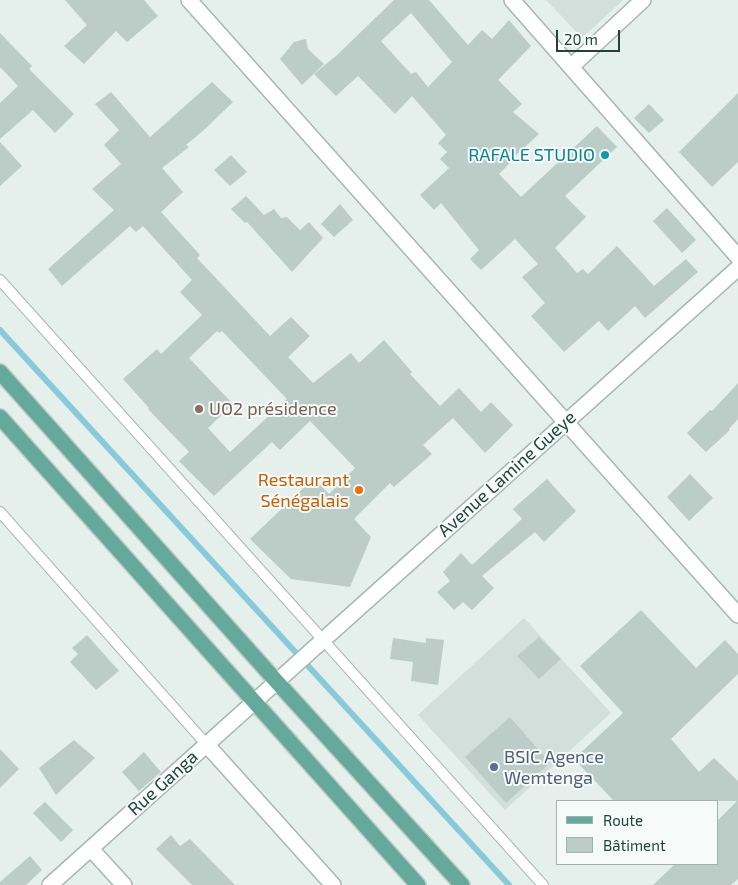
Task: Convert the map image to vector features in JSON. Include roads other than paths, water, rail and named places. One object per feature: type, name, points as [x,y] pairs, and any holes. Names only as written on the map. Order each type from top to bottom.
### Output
[{"type":"main road","points":[[0,372],[277,682],[462,885]]},
{"type":"main road","points":[[0,417],[418,885]]},
{"type":"street","points":[[189,0],[738,615]]},
{"type":"street","points":[[512,0],[738,257]]},
{"type":"street","points":[[572,66],[643,0]]},
{"type":"street","name":"Avenue Lamine Gueye","points":[[277,682],[738,268]]},
{"type":"street","name":"Rue Ganga","points":[[50,885],[277,682]]},
{"type":"street","points":[[206,745],[333,885]]},
{"type":"street","points":[[90,849],[124,885]]},
{"type":"lane","points":[[0,280],[543,885]]},
{"type":"lane","points":[[0,512],[206,745]]},
{"type":"waterway","points":[[0,330],[509,885]]},
{"type":"place","name":"RAFALE STUDIO","points":[[605,155]]},
{"type":"place","name":"UO2 présidence","points":[[199,409]]},
{"type":"place","name":"Restaurant Sénégalais","points":[[359,490]]},
{"type":"place","name":"BSIC Agence Wemtenga","points":[[494,767]]}]
